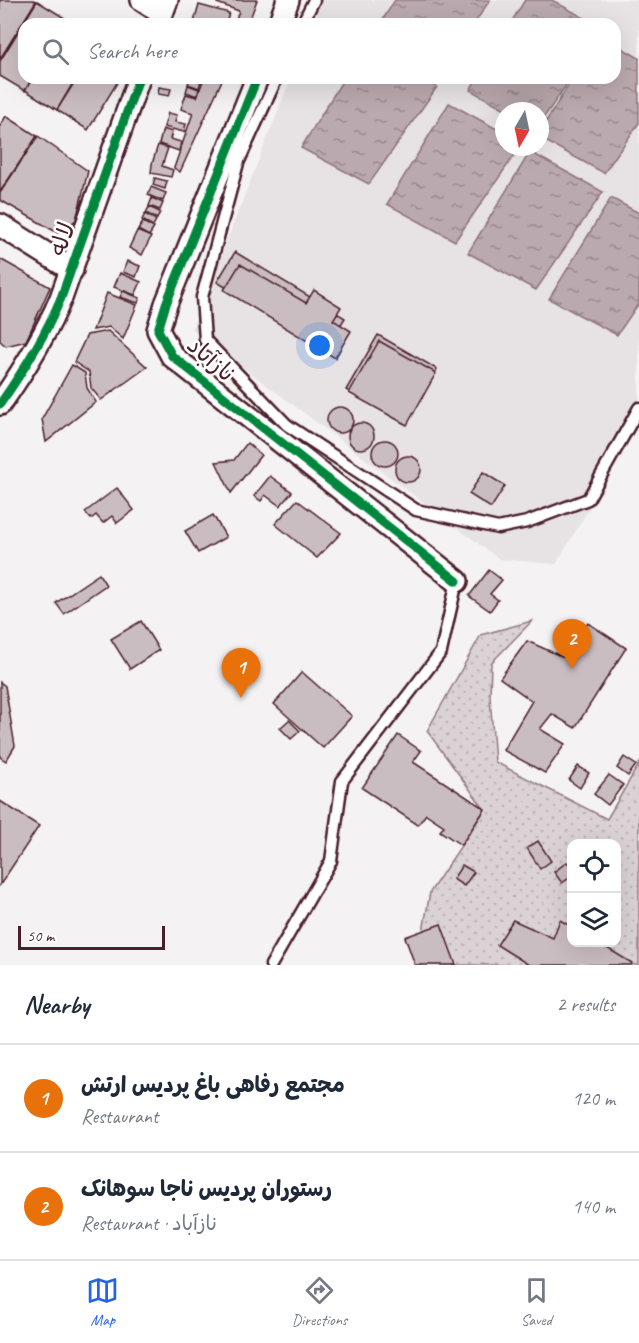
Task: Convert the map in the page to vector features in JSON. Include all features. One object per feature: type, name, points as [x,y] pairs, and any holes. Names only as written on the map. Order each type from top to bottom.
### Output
[{"type":"street","points":[[142,0],[163,12]]},
{"type":"street","points":[[281,18],[288,0]]},
{"type":"street","name":"لاله","points":[[0,404],[8,378],[28,364],[51,321],[72,270],[138,84]]},
{"type":"street","name":"نازآباد","points":[[255,84],[170,293],[158,330],[172,356],[457,581]]},
{"type":"street","points":[[0,225],[72,270]]},
{"type":"lane","points":[[305,18],[314,0]]},
{"type":"lane","points":[[274,84],[238,162],[202,297],[205,340],[287,425],[416,510],[498,528],[526,522],[588,499],[639,408]]},
{"type":"lane","points":[[271,965],[331,861],[342,781],[441,652],[457,581]]},
{"type":"shaded area","points":[[322,0],[639,0],[639,425],[556,564],[499,559],[192,329],[289,84],[621,84],[621,18],[315,18]]},
{"type":"shaded area","points":[[532,621],[491,663],[490,696],[495,762],[607,819],[639,764],[639,965],[417,965],[430,892],[485,810],[427,731],[481,635]]},
{"type":"water","points":[[395,0],[490,0],[478,18],[384,18]]},
{"type":"water","points":[[525,0],[552,0],[584,18],[514,18]]},
{"type":"water","points":[[621,48],[639,58],[639,123],[604,173],[549,143],[549,117],[569,84],[621,84]]},
{"type":"water","points":[[340,84],[431,84],[437,87],[369,184],[301,148]]},
{"type":"water","points":[[474,84],[567,84],[549,110],[549,102],[495,103],[470,90]]},
{"type":"water","points":[[449,103],[495,128],[495,156],[514,156],[455,241],[387,204]]},
{"type":"water","points":[[528,156],[537,156],[603,192],[536,290],[468,253]]},
{"type":"water","points":[[611,198],[639,213],[639,303],[617,335],[549,299]]},
{"type":"building","points":[[0,0],[36,1],[25,18],[18,18],[18,30],[0,59]]},
{"type":"building","points":[[218,0],[257,0],[250,18],[236,18],[239,11],[217,3]]},
{"type":"building","points":[[37,1],[65,18],[27,18]]},
{"type":"building","points":[[199,5],[229,13],[228,18],[195,18]]},
{"type":"building","points":[[18,32],[18,84],[29,84],[25,91],[0,76],[0,61]]},
{"type":"building","points":[[29,84],[72,84],[57,110],[25,90]]},
{"type":"building","points":[[73,84],[116,84],[88,130],[57,110]]},
{"type":"building","points":[[188,84],[200,84],[199,88]]},
{"type":"building","points":[[202,84],[220,84],[180,172],[174,168],[193,113],[181,109],[186,94],[197,97]]},
{"type":"building","points":[[188,85],[199,89],[197,96],[186,92]]},
{"type":"building","points":[[159,87],[171,89],[169,96],[158,94]]},
{"type":"building","points":[[168,113],[177,115],[175,122],[186,124],[184,132],[164,127]]},
{"type":"building","points":[[6,116],[37,136],[0,192],[0,126]]},
{"type":"building","points":[[163,129],[172,132],[170,139],[181,142],[179,151],[159,144]]},
{"type":"building","points":[[38,136],[88,171],[76,220],[58,233],[0,200],[0,193]]},
{"type":"building","points":[[158,145],[168,148],[162,166],[173,170],[171,177],[151,173]]},
{"type":"building","points":[[155,178],[167,181],[165,189],[153,185]]},
{"type":"building","points":[[151,187],[166,193],[163,201],[148,195]]},
{"type":"building","points":[[152,198],[163,203],[160,210],[149,206]]},
{"type":"building","points":[[149,207],[160,212],[157,219],[146,213]]},
{"type":"building","points":[[145,214],[156,220],[153,226],[142,220]]},
{"type":"building","points":[[143,222],[154,228],[149,236],[138,230]]},
{"type":"building","points":[[137,231],[151,237],[142,255],[129,248]]},
{"type":"building","points":[[235,252],[345,318],[326,348],[217,282]]},
{"type":"building","points":[[0,259],[50,287],[26,341],[6,346],[0,341]]},
{"type":"building","points":[[127,261],[140,266],[136,277],[123,272]]},
{"type":"building","points":[[240,264],[306,303],[314,290],[341,307],[333,320],[351,331],[335,358],[224,290]]},
{"type":"building","points":[[120,273],[141,282],[135,295],[114,287]]},
{"type":"building","points":[[123,291],[140,298],[138,303],[120,297]]},
{"type":"building","points":[[107,293],[137,305],[123,339],[109,327],[93,330]]},
{"type":"building","points":[[108,331],[147,367],[101,400],[91,388],[89,372],[74,362],[87,335]]},
{"type":"building","points":[[378,335],[437,369],[405,424],[346,390]]},
{"type":"building","points":[[379,341],[436,373],[407,425],[349,393]]},
{"type":"building","points":[[72,365],[85,373],[87,388],[96,402],[46,442],[42,419]]},
{"type":"building","points":[[340,407],[349,411],[353,420],[349,429],[340,433],[331,429],[327,420],[331,411]]},
{"type":"building","points":[[361,423],[370,427],[374,436],[370,445],[361,449],[352,445],[348,436],[352,427]]},
{"type":"building","points":[[385,440],[394,444],[398,453],[394,462],[385,466],[376,462],[372,453],[376,444]]},
{"type":"building","points":[[247,443],[261,455],[231,493],[216,462],[234,460]]},
{"type":"building","points":[[408,456],[417,460],[421,469],[417,478],[408,482],[399,478],[395,469],[399,460]]},
{"type":"building","points":[[483,472],[505,486],[491,508],[469,494]]},
{"type":"building","points":[[270,476],[292,492],[280,506],[265,495],[261,501],[254,496]]},
{"type":"building","points":[[117,488],[134,510],[117,523],[112,516],[103,523],[96,515],[91,519],[85,512]]},
{"type":"building","points":[[297,500],[341,533],[317,558],[275,524]]},
{"type":"building","points":[[213,515],[226,537],[198,553],[185,531]]},
{"type":"building","points":[[489,570],[502,580],[490,594],[498,600],[490,611],[469,596]]},
{"type":"building","points":[[99,574],[106,585],[64,614],[56,603]]},
{"type":"building","points":[[141,621],[159,650],[130,669],[111,639]]},
{"type":"building","points":[[588,623],[626,648],[575,728],[552,714],[540,729],[565,744],[545,773],[503,750],[532,701],[500,678],[527,641],[563,657]]},
{"type":"building","points":[[302,672],[352,716],[323,748],[274,704]]},
{"type":"building","points":[[0,682],[5,686],[15,746],[6,761],[0,757]]},
{"type":"building","points":[[289,720],[300,731],[291,739],[280,728]]},
{"type":"building","points":[[398,735],[421,751],[413,762],[485,809],[461,845],[440,831],[444,826],[426,814],[418,825],[362,788]]},
{"type":"building","points":[[624,757],[636,765],[628,776],[617,768]]},
{"type":"building","points":[[578,766],[589,773],[580,788],[569,780]]},
{"type":"building","points":[[609,775],[623,785],[608,805],[594,794]]},
{"type":"building","points":[[0,801],[39,826],[0,885]]},
{"type":"building","points":[[538,841],[551,861],[540,869],[527,848]]},
{"type":"building","points":[[567,862],[567,880],[562,883],[554,872]]},
{"type":"building","points":[[462,865],[474,872],[464,886],[453,879]]},
{"type":"building","points":[[513,920],[553,938],[560,920],[567,924],[567,947],[605,947],[632,963],[631,965],[529,965],[497,945]]},
{"type":"building","points":[[441,924],[456,965],[415,965],[405,937]]},
{"type":"cycle path","points":[[0,404],[34,352],[61,298],[137,84]]},
{"type":"cycle path","points":[[255,84],[166,304],[158,330],[172,356],[457,581]]},
{"type":"place","name":"رستوران پردیس ناجا سوهانک","points":[[572,669]]},
{"type":"place","name":"مجتمع رفاهی باغ پردیس ارتش","points":[[241,698]]}]
